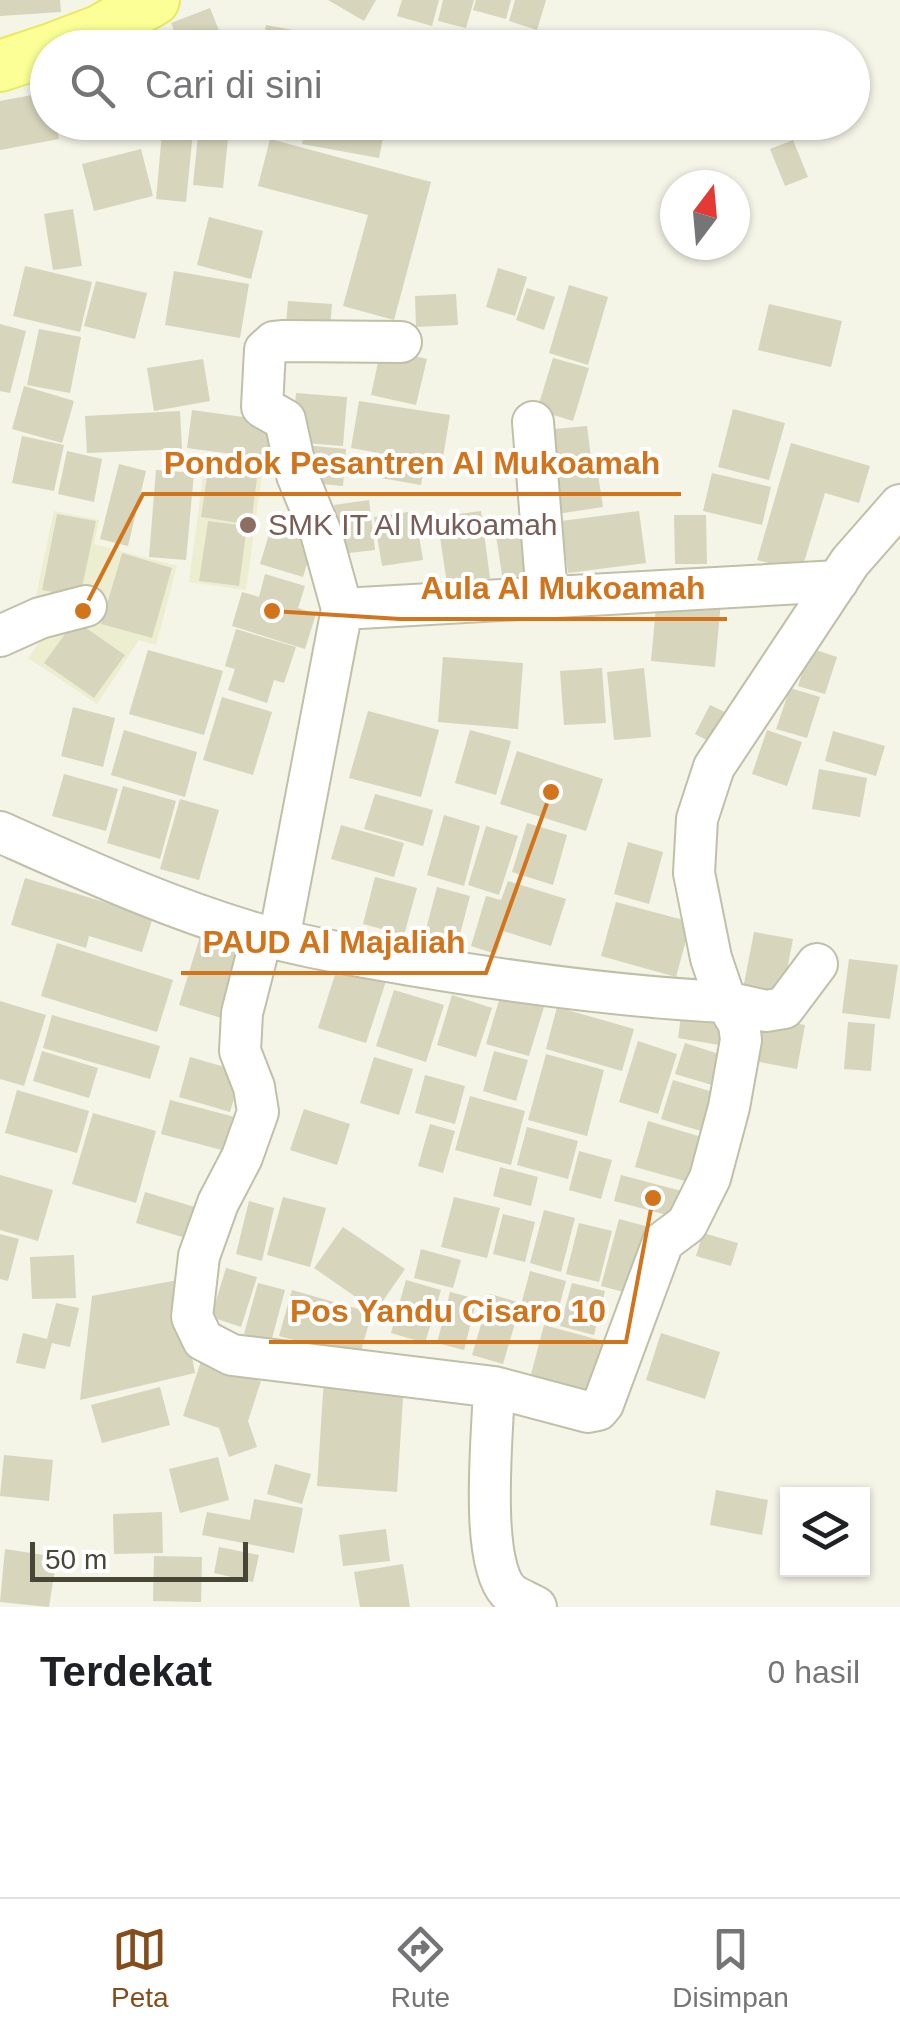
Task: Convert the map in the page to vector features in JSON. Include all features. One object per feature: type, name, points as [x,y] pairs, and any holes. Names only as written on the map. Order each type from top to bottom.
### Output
[{"type":"main road","points":[[101,30],[154,0]]},
{"type":"main road","points":[[0,66],[30,56]]},
{"type":"street","points":[[401,342],[284,340],[264,350],[262,407],[286,420],[297,476],[321,533],[342,609],[270,937],[242,1013],[240,1051],[254,1087],[258,1112],[199,1256],[192,1316],[203,1340],[232,1355],[494,1387],[588,1412],[603,1404],[664,1242],[686,1224],[710,1178],[730,1108],[741,1040],[739,1024],[726,1002],[711,958],[694,873],[697,819],[714,767],[838,581],[900,505]]},
{"type":"street","points":[[533,422],[546,596]]},
{"type":"street","points":[[342,609],[838,581]]},
{"type":"street","points":[[0,636],[40,618],[86,606]]},
{"type":"street","points":[[0,832],[112,882],[270,937],[480,977],[726,1002],[766,1012],[784,1008],[817,964]]},
{"type":"street","points":[[494,1387],[490,1505],[496,1570],[509,1592],[536,1607]]},
{"type":"shaded area","name":"SMK IT Al Mukoamah","points":[[205,460],[263,467],[246,590],[189,582]],"holes":[[[209,464],[257,470],[250,524],[202,517]],[[208,521],[247,526],[238,586],[199,581]]]},
{"type":"shaded area","points":[[54,511],[99,520],[94,544],[177,566],[156,645],[139,640],[97,704],[28,658],[68,602],[36,596]],"holes":[[[57,514],[95,521],[80,597],[42,589]],[[121,554],[172,568],[152,638],[101,624]],[[76,620],[125,655],[94,698],[45,663]]]},
{"type":"building","points":[[0,0],[60,0],[61,12],[0,16]]},
{"type":"building","points":[[328,0],[376,0],[364,21]]},
{"type":"building","points":[[402,0],[439,0],[432,26],[397,16]]},
{"type":"building","points":[[443,0],[474,0],[466,28],[438,21]]},
{"type":"building","points":[[476,0],[511,0],[506,19],[473,10]]},
{"type":"building","points":[[515,0],[546,0],[537,30],[509,21]]},
{"type":"building","points":[[210,8],[219,30],[174,30],[171,23]]},
{"type":"building","points":[[266,25],[293,30],[265,30]]},
{"type":"building","points":[[30,95],[30,140],[54,140],[0,150],[0,101]]},
{"type":"building","points":[[161,140],[192,140],[186,202],[156,199]]},
{"type":"building","points":[[198,140],[228,140],[223,188],[193,185]]},
{"type":"building","points":[[270,140],[431,182],[394,320],[343,306],[368,215],[258,186]]},
{"type":"building","points":[[303,140],[382,140],[379,158],[302,144]]},
{"type":"building","points":[[793,140],[808,177],[785,186],[770,149]]},
{"type":"building","points":[[141,149],[153,196],[94,211],[82,164]]},
{"type":"building","points":[[73,209],[82,266],[53,270],[44,214]]},
{"type":"building","points":[[209,217],[263,231],[251,279],[197,265]]},
{"type":"building","points":[[25,266],[92,282],[80,332],[13,316]]},
{"type":"building","points":[[498,268],[527,277],[515,316],[486,307]]},
{"type":"building","points":[[174,271],[249,284],[240,338],[165,325]]},
{"type":"building","points":[[96,281],[147,293],[135,339],[84,326]]},
{"type":"building","points":[[569,285],[608,297],[588,365],[549,353]]},
{"type":"building","points":[[527,288],[555,297],[544,330],[516,320]]},
{"type":"building","points":[[456,294],[458,325],[416,327],[415,296]]},
{"type":"building","points":[[288,301],[332,304],[329,340],[285,337]]},
{"type":"building","points":[[769,304],[842,321],[831,367],[758,350]]},
{"type":"building","points":[[0,324],[26,331],[10,393],[0,391]]},
{"type":"building","points":[[39,329],[81,337],[70,393],[27,385]]},
{"type":"building","points":[[381,348],[427,359],[416,405],[371,395]]},
{"type":"building","points":[[553,358],[589,368],[573,421],[537,410]]},
{"type":"building","points":[[203,359],[210,401],[154,411],[147,368]]},
{"type":"building","points":[[24,386],[74,401],[62,443],[12,429]]},
{"type":"building","points":[[296,393],[347,397],[343,446],[292,442]]},
{"type":"building","points":[[359,401],[450,415],[442,463],[425,460],[421,485],[375,477],[379,453],[351,448]]},
{"type":"building","points":[[733,409],[785,423],[769,480],[718,467]]},
{"type":"building","points":[[192,410],[281,422],[277,460],[187,448]]},
{"type":"building","points":[[180,411],[182,449],[87,453],[85,416]]},
{"type":"building","points":[[587,426],[591,458],[547,463],[544,430]]},
{"type":"building","points":[[22,436],[64,445],[54,491],[12,483]]},
{"type":"building","points":[[791,443],[870,466],[859,503],[825,493],[801,572],[757,560]]},
{"type":"building","points":[[304,445],[346,449],[343,486],[301,482]]},
{"type":"building","points":[[67,451],[102,459],[94,502],[58,494]]},
{"type":"building","points":[[119,464],[146,471],[128,546],[100,539]]},
{"type":"building","points":[[209,464],[258,470],[251,525],[201,517]]},
{"type":"building","points":[[597,468],[603,507],[557,514],[551,475]]},
{"type":"building","points":[[156,470],[194,473],[186,560],[149,557]]},
{"type":"building","points":[[712,473],[771,487],[762,525],[703,511]]},
{"type":"building","points":[[369,500],[375,550],[340,554],[334,505]]},
{"type":"building","points":[[415,511],[423,560],[382,566],[374,517]]},
{"type":"building","points":[[481,511],[490,578],[447,584],[437,517]]},
{"type":"building","points":[[639,511],[646,563],[568,573],[561,521]]},
{"type":"building","points":[[57,514],[96,521],[80,597],[42,590]]},
{"type":"building","points":[[674,515],[706,515],[707,564],[675,564]]},
{"type":"building","points":[[274,518],[317,531],[303,577],[260,564]]},
{"type":"building","points":[[208,521],[247,526],[239,586],[199,581]]},
{"type":"building","points":[[534,523],[543,582],[504,588],[495,529]]},
{"type":"building","points":[[122,553],[172,568],[152,638],[101,624]]},
{"type":"building","points":[[265,574],[305,586],[298,608],[316,614],[305,649],[232,626],[242,592],[259,597]]},
{"type":"building","points":[[657,596],[721,601],[715,667],[651,661]]},
{"type":"building","points":[[75,620],[125,655],[94,698],[44,663]]},
{"type":"building","points":[[236,629],[296,647],[284,683],[274,680],[267,703],[228,690],[235,669],[225,666]]},
{"type":"building","points":[[810,648],[837,657],[825,694],[798,686]]},
{"type":"building","points":[[148,650],[223,671],[204,735],[129,714]]},
{"type":"building","points":[[443,657],[523,663],[518,729],[438,722]]},
{"type":"building","points":[[602,668],[606,723],[564,725],[560,671]]},
{"type":"building","points":[[644,668],[651,737],[614,740],[607,672]]},
{"type":"building","points":[[790,688],[820,697],[807,738],[776,729]]},
{"type":"building","points":[[222,697],[272,712],[253,775],[203,760]]},
{"type":"building","points":[[710,705],[731,715],[716,745],[695,734]]},
{"type":"building","points":[[73,707],[115,718],[103,767],[61,756]]},
{"type":"building","points":[[368,711],[439,730],[421,797],[349,778]]},
{"type":"building","points":[[124,730],[197,752],[185,797],[111,775]]},
{"type":"building","points":[[470,730],[511,741],[496,795],[455,783]]},
{"type":"building","points":[[767,730],[802,742],[787,786],[752,774]]},
{"type":"building","points":[[833,731],[885,746],[876,776],[825,761]]},
{"type":"building","points":[[517,751],[603,779],[586,831],[500,804]]},
{"type":"building","points":[[819,769],[867,778],[860,817],[812,809]]},
{"type":"building","points":[[64,774],[118,789],[106,831],[52,816]]},
{"type":"building","points":[[123,786],[176,801],[160,859],[107,843]]},
{"type":"building","points":[[375,794],[433,810],[423,846],[364,829]]},
{"type":"building","points":[[180,799],[219,810],[199,880],[160,869]]},
{"type":"building","points":[[444,815],[480,826],[464,886],[427,875]]},
{"type":"building","points":[[527,823],[567,835],[553,885],[512,872]]},
{"type":"building","points":[[341,825],[404,843],[394,877],[331,859]]},
{"type":"building","points":[[486,826],[518,836],[499,895],[468,885]]},
{"type":"building","points":[[628,842],[663,852],[649,904],[614,894]]},
{"type":"building","points":[[375,877],[417,888],[404,935],[363,924]]},
{"type":"building","points":[[25,878],[153,917],[142,952],[89,936],[86,948],[11,925]]},
{"type":"building","points":[[508,881],[566,899],[551,946],[503,931],[496,954],[471,946],[486,896],[501,900]]},
{"type":"building","points":[[437,887],[470,896],[458,942],[425,933]]},
{"type":"building","points":[[616,902],[691,922],[676,977],[601,956]]},
{"type":"building","points":[[202,930],[254,946],[231,1021],[179,1005]]},
{"type":"building","points":[[754,932],[793,939],[782,997],[743,989]]},
{"type":"building","points":[[57,943],[173,980],[157,1032],[41,996]]},
{"type":"building","points":[[849,959],[898,965],[890,1019],[842,1013]]},
{"type":"building","points":[[339,962],[387,978],[366,1043],[318,1028]]},
{"type":"building","points":[[504,984],[547,997],[529,1056],[486,1044]]},
{"type":"building","points":[[394,990],[444,1005],[426,1062],[376,1046]]},
{"type":"building","points":[[452,995],[492,1008],[476,1057],[437,1045]]},
{"type":"building","points":[[0,1001],[46,1015],[24,1086],[0,1079]]},
{"type":"building","points":[[557,1007],[634,1029],[622,1071],[546,1049]]},
{"type":"building","points":[[682,1009],[731,1018],[725,1046],[678,1038]]},
{"type":"building","points":[[52,1015],[160,1046],[150,1079],[43,1048]]},
{"type":"building","points":[[762,1018],[805,1025],[797,1069],[754,1061]]},
{"type":"building","points":[[848,1022],[875,1024],[871,1071],[844,1069]]},
{"type":"building","points":[[638,1041],[677,1054],[658,1114],[619,1102]]},
{"type":"building","points":[[685,1043],[728,1057],[719,1087],[675,1074]]},
{"type":"building","points":[[42,1051],[98,1068],[89,1098],[33,1081]]},
{"type":"building","points":[[494,1051],[528,1060],[516,1101],[483,1091]]},
{"type":"building","points":[[546,1054],[604,1070],[587,1136],[528,1120]]},
{"type":"building","points":[[190,1057],[242,1072],[230,1112],[179,1097]]},
{"type":"building","points":[[374,1057],[413,1069],[399,1115],[360,1103]]},
{"type":"building","points":[[425,1075],[465,1086],[455,1124],[415,1113]]},
{"type":"building","points":[[673,1080],[713,1092],[701,1131],[661,1119]]},
{"type":"building","points":[[17,1090],[89,1111],[77,1153],[5,1133]]},
{"type":"building","points":[[470,1096],[525,1111],[511,1165],[455,1150]]},
{"type":"building","points":[[170,1100],[250,1121],[241,1155],[161,1134]]},
{"type":"building","points":[[304,1109],[350,1124],[337,1165],[290,1150]]},
{"type":"building","points":[[93,1113],[156,1131],[136,1203],[72,1184]]},
{"type":"building","points":[[648,1121],[705,1138],[692,1183],[635,1167]]},
{"type":"building","points":[[430,1124],[455,1131],[443,1173],[418,1166]]},
{"type":"building","points":[[527,1127],[578,1141],[568,1179],[517,1165]]},
{"type":"building","points":[[579,1151],[612,1160],[601,1199],[569,1190]]},
{"type":"building","points":[[500,1167],[538,1177],[531,1206],[493,1196]]},
{"type":"building","points":[[0,1175],[53,1190],[38,1241],[0,1230]]},
{"type":"building","points":[[621,1175],[693,1194],[686,1220],[614,1201]]},
{"type":"building","points":[[145,1192],[208,1211],[199,1242],[136,1223]]},
{"type":"building","points":[[283,1197],[326,1208],[310,1267],[267,1255]]},
{"type":"building","points":[[454,1197],[500,1208],[487,1258],[441,1247]]},
{"type":"building","points":[[249,1201],[274,1208],[262,1261],[236,1254]]},
{"type":"building","points":[[544,1210],[575,1218],[561,1272],[530,1263]]},
{"type":"building","points":[[503,1214],[535,1222],[525,1262],[493,1254]]},
{"type":"building","points":[[619,1219],[660,1230],[642,1297],[601,1286]]},
{"type":"building","points":[[579,1223],[612,1231],[599,1282],[566,1274]]},
{"type":"building","points":[[343,1227],[405,1269],[376,1311],[314,1268]]},
{"type":"building","points":[[703,1233],[738,1243],[731,1266],[696,1256]]},
{"type":"building","points":[[0,1234],[19,1239],[8,1281],[0,1279]]},
{"type":"building","points":[[421,1249],[461,1260],[453,1288],[414,1278]]},
{"type":"building","points":[[74,1255],[76,1298],[32,1299],[30,1257]]},
{"type":"building","points":[[226,1268],[257,1277],[241,1327],[211,1317]]},
{"type":"building","points":[[530,1271],[566,1281],[557,1315],[521,1305]]},
{"type":"building","points":[[178,1280],[195,1373],[80,1400],[92,1296]]},
{"type":"building","points":[[406,1280],[441,1290],[425,1343],[391,1333]]},
{"type":"building","points":[[258,1283],[285,1290],[271,1342],[244,1334]]},
{"type":"building","points":[[572,1283],[605,1291],[594,1335],[560,1326]]},
{"type":"building","points":[[292,1290],[372,1313],[359,1358],[279,1336]]},
{"type":"building","points":[[450,1292],[477,1299],[464,1350],[437,1343]]},
{"type":"building","points":[[490,1294],[521,1303],[503,1364],[472,1355]]},
{"type":"building","points":[[56,1303],[79,1308],[70,1347],[52,1343],[45,1369],[16,1363],[23,1333],[47,1339]]},
{"type":"building","points":[[544,1325],[610,1343],[596,1396],[530,1378]]},
{"type":"building","points":[[661,1333],[720,1352],[705,1399],[646,1380]]},
{"type":"building","points":[[201,1361],[261,1381],[248,1421],[257,1447],[229,1457],[219,1428],[183,1416]]},
{"type":"building","points":[[324,1378],[404,1383],[397,1492],[317,1486]]},
{"type":"building","points":[[160,1387],[170,1425],[102,1443],[91,1405]]},
{"type":"building","points":[[4,1455],[53,1460],[49,1501],[0,1496]]},
{"type":"building","points":[[218,1457],[229,1500],[180,1513],[169,1469]]},
{"type":"building","points":[[275,1464],[311,1474],[302,1504],[267,1494]]},
{"type":"building","points":[[716,1490],[768,1500],[762,1535],[710,1525]]},
{"type":"building","points":[[254,1499],[303,1508],[294,1553],[202,1535],[207,1512],[250,1520]]},
{"type":"building","points":[[162,1512],[163,1553],[114,1554],[113,1514]]},
{"type":"building","points":[[386,1529],[390,1561],[343,1566],[339,1535]]},
{"type":"building","points":[[219,1547],[259,1555],[253,1582],[214,1573]]},
{"type":"building","points":[[5,1549],[57,1557],[49,1607],[0,1602]]},
{"type":"building","points":[[154,1556],[202,1557],[201,1602],[153,1601]]},
{"type":"building","points":[[403,1564],[410,1607],[360,1607],[354,1572]]},
{"type":"place","name":"SMK IT Al Mukoamah","points":[[248,525]]},
{"type":"place","name":"Pondok Pesantren Al Mukoamah","points":[[83,611]]},
{"type":"place","name":"Aula Al Mukoamah","points":[[272,611]]},
{"type":"place","name":"PAUD Al Majaliah","points":[[551,792]]},
{"type":"place","name":"Pos Yandu Cisaro 10","points":[[653,1198]]}]
